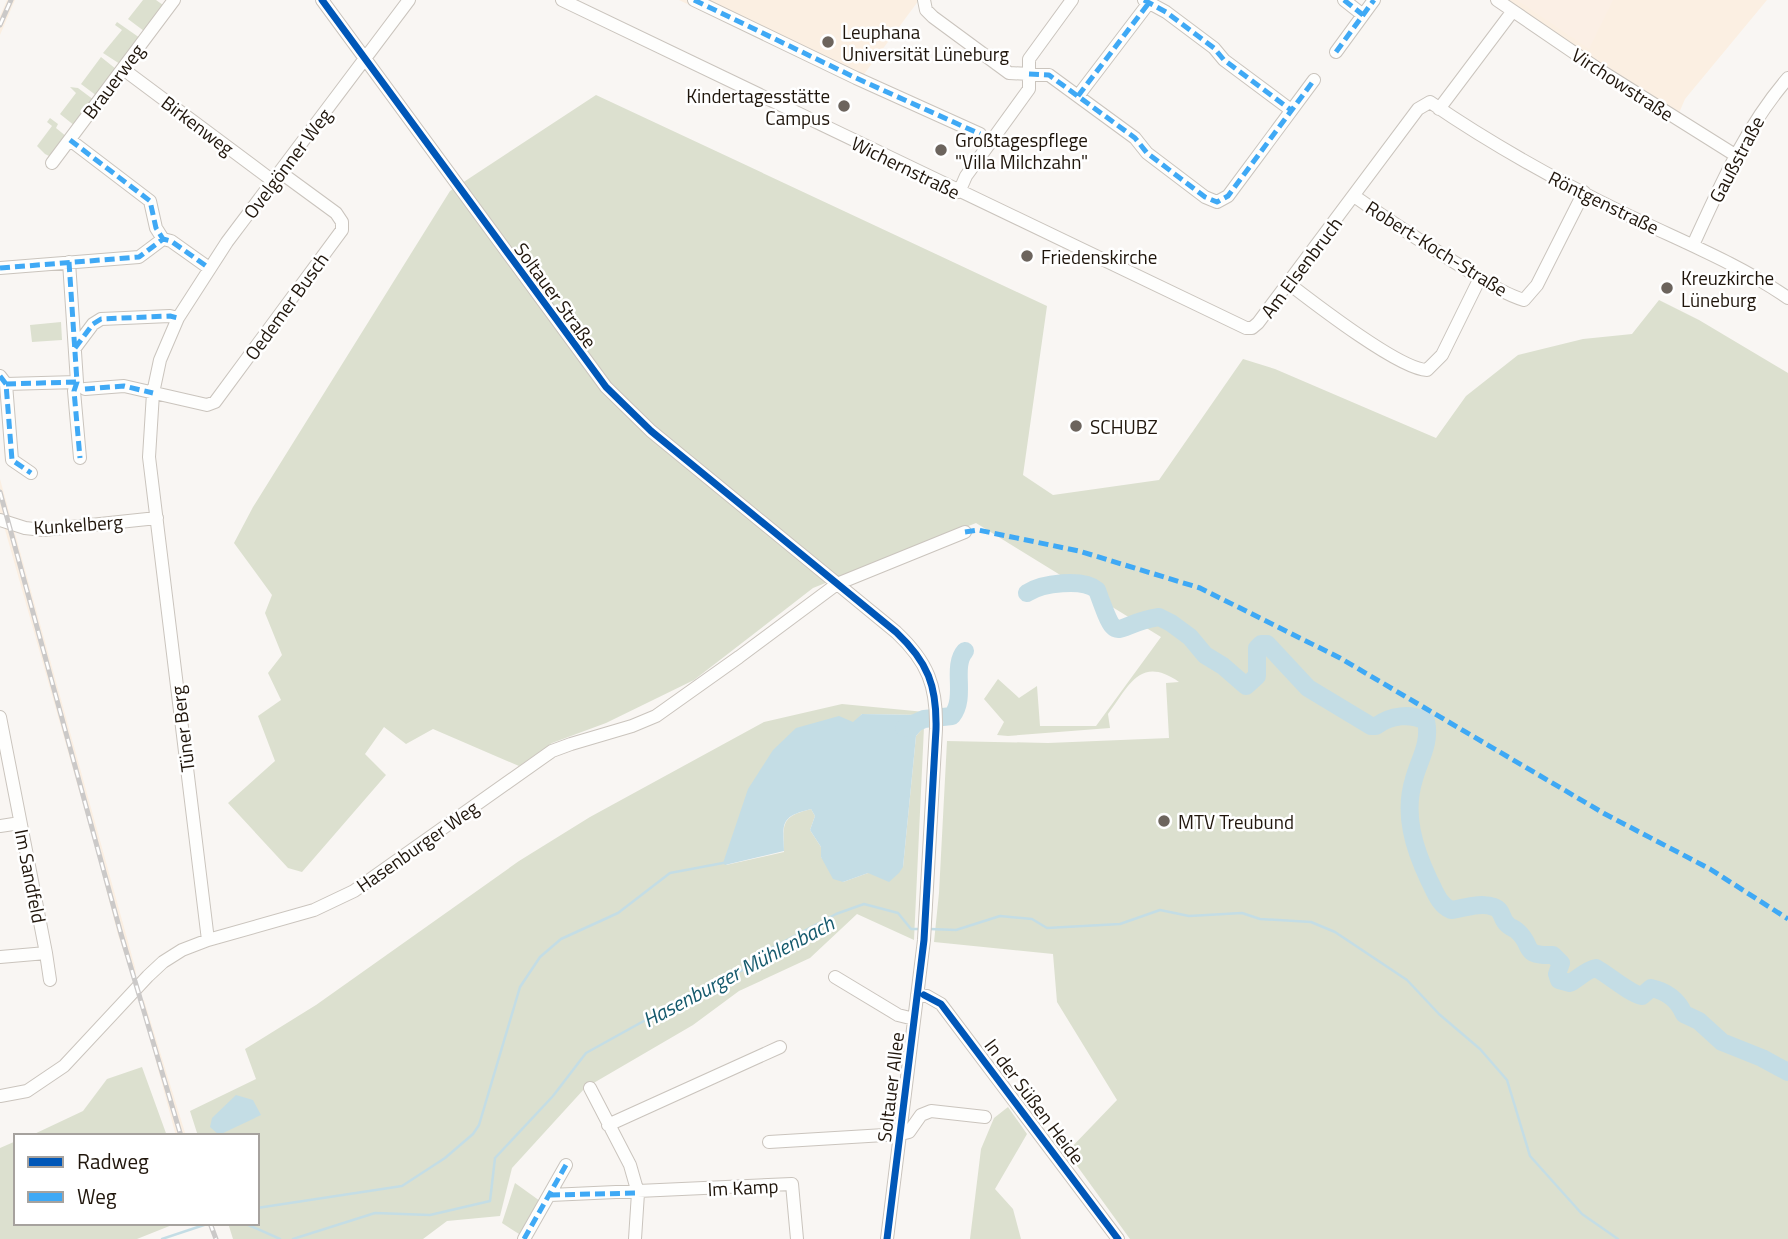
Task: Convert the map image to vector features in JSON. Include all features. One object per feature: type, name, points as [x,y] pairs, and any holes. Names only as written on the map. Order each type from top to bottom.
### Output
[{"type":"street","name":"Brauerweg","points":[[52,163],[174,0]]},
{"type":"street","name":"Soltauer Straße","points":[[322,0],[606,387],[651,432],[837,584]]},
{"type":"street","name":"Ovelgönner Weg","points":[[156,518],[149,457],[153,393],[160,360],[178,318],[209,268],[409,0]]},
{"type":"street","name":"Wichernstraße","points":[[562,0],[1220,318],[1252,328]]},
{"type":"street","points":[[694,0],[981,134]]},
{"type":"street","points":[[924,0],[926,10],[933,17],[1009,73],[1049,75],[1135,138],[1147,153],[1205,197],[1217,202],[1228,196],[1314,80]]},
{"type":"street","points":[[959,192],[966,176],[1029,89],[1029,59],[1072,0]]},
{"type":"street","points":[[1344,0],[1363,15]]},
{"type":"street","points":[[1336,52],[1374,0]]},
{"type":"street","name":"Virchowstraße","points":[[1497,0],[1622,85],[1735,155]]},
{"type":"street","points":[[1078,96],[1146,2],[1158,5],[1214,48],[1224,60],[1291,110]]},
{"type":"street","points":[[1439,109],[1512,12]]},
{"type":"street","name":"Birkenweg","points":[[123,69],[276,176]]},
{"type":"street","name":"Gaußstraße","points":[[1693,245],[1735,155],[1762,109],[1786,86]]},
{"type":"street","name":"Röntgenstraße","points":[[1423,104],[1430,102],[1509,155],[1732,264],[1788,298]]},
{"type":"street","name":"Am Elsenbruch","points":[[1252,328],[1423,104]]},
{"type":"street","points":[[70,140],[150,201],[156,228],[163,239],[172,241],[209,268]]},
{"type":"street","name":"Oedemer Busch","points":[[153,393],[207,405],[215,402],[342,230],[342,222],[336,214],[276,176]]},
{"type":"street","name":"Robert-Koch-Straße","points":[[1353,196],[1402,231],[1480,278],[1519,299],[1527,299],[1584,192]]},
{"type":"street","points":[[0,268],[139,257],[163,239]]},
{"type":"street","points":[[69,262],[80,386]]},
{"type":"street","points":[[1288,283],[1377,346],[1407,364],[1427,370],[1442,355],[1480,278]]},
{"type":"street","points":[[75,348],[93,324],[101,319],[170,316],[178,318]]},
{"type":"street","points":[[31,473],[12,460],[3,380],[80,386],[124,386],[153,393]]},
{"type":"street","points":[[80,386],[74,391],[80,458]]},
{"type":"street","name":"Kunkelberg","points":[[0,520],[25,528],[43,530],[156,518]]},
{"type":"street","name":"Tüner Berg","points":[[156,518],[208,940]]},
{"type":"street","name":"Hasenburger Weg","points":[[0,1096],[27,1091],[48,1079],[72,1059],[163,962],[182,950],[314,910],[354,891],[552,751],[656,716],[837,584],[965,532]]},
{"type":"street","name":"Soltauer Allee","points":[[837,584],[911,646],[931,679],[936,713],[924,940],[887,1239]]},
{"type":"street","name":"Im Sandfeld","points":[[0,717],[50,980]]},
{"type":"street","points":[[0,826],[20,822]]},
{"type":"street","points":[[0,957],[46,953]]},
{"type":"street","name":"Soltauer Allee","points":[[835,977],[898,1015],[914,1019]]},
{"type":"street","name":"In der Süßen Heide","points":[[917,995],[928,996],[941,1004],[1118,1239]]},
{"type":"street","points":[[608,1125],[780,1047]]},
{"type":"street","points":[[590,1088],[629,1165],[638,1193],[635,1239]]},
{"type":"street","name":"Soltauer Allee","points":[[769,1142],[901,1134],[909,1132],[921,1115],[931,1111],[985,1117]]},
{"type":"street","points":[[524,1239],[566,1166]]},
{"type":"street","name":"Im Kamp","points":[[638,1193],[792,1184],[797,1239]]},
{"type":"street","points":[[550,1195],[638,1193]]},
{"type":"shaded area","points":[[7,0],[15,0],[0,35],[0,16]]},
{"type":"shaded area","name":"Leuphana Universität Lüneburg","points":[[679,0],[919,0],[856,85]]},
{"type":"shaded area","points":[[1509,0],[1767,0],[1685,99],[1679,113],[1544,26]]},
{"type":"shaded area","points":[[1517,0],[1613,0],[1589,49]]},
{"type":"shaded area","points":[[0,479],[135,967],[136,974],[132,976],[118,935],[0,512]]},
{"type":"shaded area","points":[[144,1000],[185,1134],[175,1134],[140,1002]]},
{"type":"green space","points":[[143,0],[156,0],[163,5],[144,31],[128,19]]},
{"type":"green space","points":[[117,22],[140,38],[120,64],[103,53],[122,30],[115,25]]},
{"type":"green space","points":[[101,57],[116,69],[97,96],[81,84]]},
{"type":"green space","points":[[70,87],[78,88],[94,100],[75,126],[60,114],[76,93]]},
{"type":"green space","points":[[596,95],[1047,306],[1023,475],[1053,495],[1159,480],[1243,359],[1275,369],[1436,438],[1466,396],[1518,355],[1583,339],[1632,334],[1659,300],[1699,320],[1788,373],[1788,1239],[1130,1239],[1067,1152],[1117,1100],[1057,1002],[1053,954],[934,942],[947,741],[1048,743],[1169,738],[1166,683],[1179,682],[1166,674],[1154,672],[1137,677],[1108,714],[1110,728],[997,735],[1004,722],[984,699],[998,679],[1019,698],[1037,686],[1040,726],[1096,726],[1161,637],[976,523],[813,588],[694,680],[606,723],[552,743],[519,766],[433,729],[406,744],[384,727],[365,754],[386,775],[302,872],[288,868],[228,803],[275,761],[258,716],[281,700],[268,673],[282,655],[265,613],[272,595],[234,543],[253,507],[450,191]]},
{"type":"green space","points":[[50,118],[58,124],[56,128],[67,137],[53,158],[37,146],[52,126],[47,122]]},
{"type":"green space","points":[[61,322],[62,340],[32,342],[30,325]]},
{"type":"green space","points":[[842,704],[925,712],[924,715],[862,714],[726,865],[784,852],[786,822],[794,815],[811,809],[815,816],[810,830],[821,847],[821,857],[843,882],[868,873],[903,867],[916,736],[924,727],[914,940],[857,914],[810,958],[739,991],[693,1025],[585,1088],[512,1168],[500,1216],[447,1221],[423,1239],[233,1239],[229,1225],[259,1225],[259,1134],[197,1134],[190,1111],[256,1079],[245,1049],[316,1005],[519,861],[590,817],[764,722]]},
{"type":"green space","points":[[142,1067],[166,1134],[34,1134],[83,1111],[107,1079]]},
{"type":"green space","points":[[1008,1107],[1027,1134],[995,1189],[1013,1209],[1021,1239],[970,1239],[981,1149],[994,1118]]},
{"type":"green space","points":[[14,1142],[14,1225],[172,1225],[137,1239],[0,1239],[0,1148]]},
{"type":"green space","points":[[515,1183],[540,1201],[519,1234],[502,1223]]},
{"type":"water","points":[[862,714],[924,715],[924,727],[916,736],[903,867],[899,873],[889,882],[868,873],[843,882],[833,879],[821,857],[821,847],[810,830],[815,816],[811,809],[794,815],[786,822],[783,833],[784,851],[725,865],[723,863],[748,789],[773,750],[796,728],[839,716],[853,722]]},
{"type":"water","points":[[236,1095],[253,1100],[261,1115],[221,1134],[210,1127],[212,1118]]},
{"type":"waterway","name":"Hasenburger Mühlenbach","points":[[1027,593],[1062,583],[1091,586],[1097,590],[1114,627],[1124,628],[1159,617],[1190,637],[1205,655],[1246,686],[1257,676],[1257,648],[1261,644],[1267,644],[1308,688],[1371,726],[1401,716],[1426,721],[1427,737],[1411,792],[1410,818],[1419,856],[1443,905],[1451,910],[1478,905],[1497,908],[1508,925],[1522,935],[1531,951],[1553,955],[1561,963],[1557,974],[1559,980],[1570,983],[1596,968],[1642,996],[1651,988],[1662,991],[1675,1000],[1684,1014],[1699,1021],[1722,1042],[1788,1072]]},
{"type":"waterway","name":"Hasenburger Mühlenbach","points":[[904,728],[924,719],[952,716],[958,700],[959,665],[965,651]]},
{"type":"waterway","name":"Hasenburger Mühlenbach","points":[[259,1208],[402,1186],[445,1158],[473,1134],[479,1125],[520,987],[540,957],[561,939],[618,913],[670,873],[723,863]]},
{"type":"waterway","name":"Hasenburger Mühlenbach","points":[[293,1239],[375,1213],[430,1215],[490,1201],[495,1158],[553,1096],[586,1053],[707,986],[747,968],[768,950],[836,914],[864,904],[898,913],[911,929],[920,929]]},
{"type":"waterway","name":"Hasenburger Mühlenbach","points":[[930,929],[956,930],[1000,916],[1032,919],[1047,928],[1120,924],[1160,910],[1189,916],[1242,913],[1260,919],[1311,922],[1335,932],[1407,980],[1439,1014],[1480,1049],[1507,1080],[1530,1156],[1582,1214],[1618,1239]]},
{"type":"waterway","name":"Hasenburger Mühlenbach","points":[[162,1239],[204,1225]]},
{"type":"waterway","name":"Hasenburger Mühlenbach","points":[[248,1225],[280,1239]]},
{"type":"railway","points":[[0,25],[11,0]]},
{"type":"railway","points":[[0,492],[121,934],[180,1134]]},
{"type":"railway","points":[[211,1225],[216,1239]]},
{"type":"marked path","points":[[694,0],[980,134]]},
{"type":"marked path","points":[[1144,0],[1166,12],[1291,110]]},
{"type":"marked path","points":[[1344,0],[1363,15]]},
{"type":"marked path","points":[[1336,52],[1374,0]]},
{"type":"marked path","points":[[1078,96],[1148,4]]},
{"type":"marked path","points":[[1029,74],[1049,75],[1135,138],[1147,153],[1205,197],[1217,202],[1228,196],[1314,80]]},
{"type":"marked path","points":[[70,140],[150,201],[156,228],[163,239]]},
{"type":"marked path","points":[[0,268],[139,257],[163,239],[171,241],[209,268]]},
{"type":"marked path","points":[[69,262],[77,382],[74,391],[80,458]]},
{"type":"marked path","points":[[75,348],[93,324],[101,319],[170,316],[178,318]]},
{"type":"marked path","points":[[0,376],[6,384],[12,460],[31,473]]},
{"type":"marked path","points":[[6,384],[77,382]]},
{"type":"marked path","points":[[85,389],[124,386],[153,393]]},
{"type":"marked path","points":[[965,532],[978,530],[1079,551],[1200,588],[1340,658],[1605,814],[1710,869],[1788,919]]},
{"type":"marked path","points":[[524,1239],[566,1165]]},
{"type":"marked path","points":[[550,1195],[638,1193]]},
{"type":"cycle path","points":[[322,0],[606,387],[651,431],[896,632],[923,665],[932,687],[936,714],[924,940],[887,1239]]},
{"type":"cycle path","points":[[924,995],[941,1004],[1118,1239]]},
{"type":"place","name":"Leuphana Universität Lüneburg","points":[[828,42]]},
{"type":"place","name":"Kindertagesstätte Campus","points":[[844,106]]},
{"type":"place","name":"Großtagespflege \"Villa Milchzahn\"","points":[[941,150]]},
{"type":"place","name":"Friedenskirche","points":[[1027,256]]},
{"type":"place","name":"Kreuzkirche Lüneburg","points":[[1667,288]]},
{"type":"place","name":"SCHUBZ","points":[[1076,426]]},
{"type":"place","name":"MTV Treubund","points":[[1164,821]]}]
